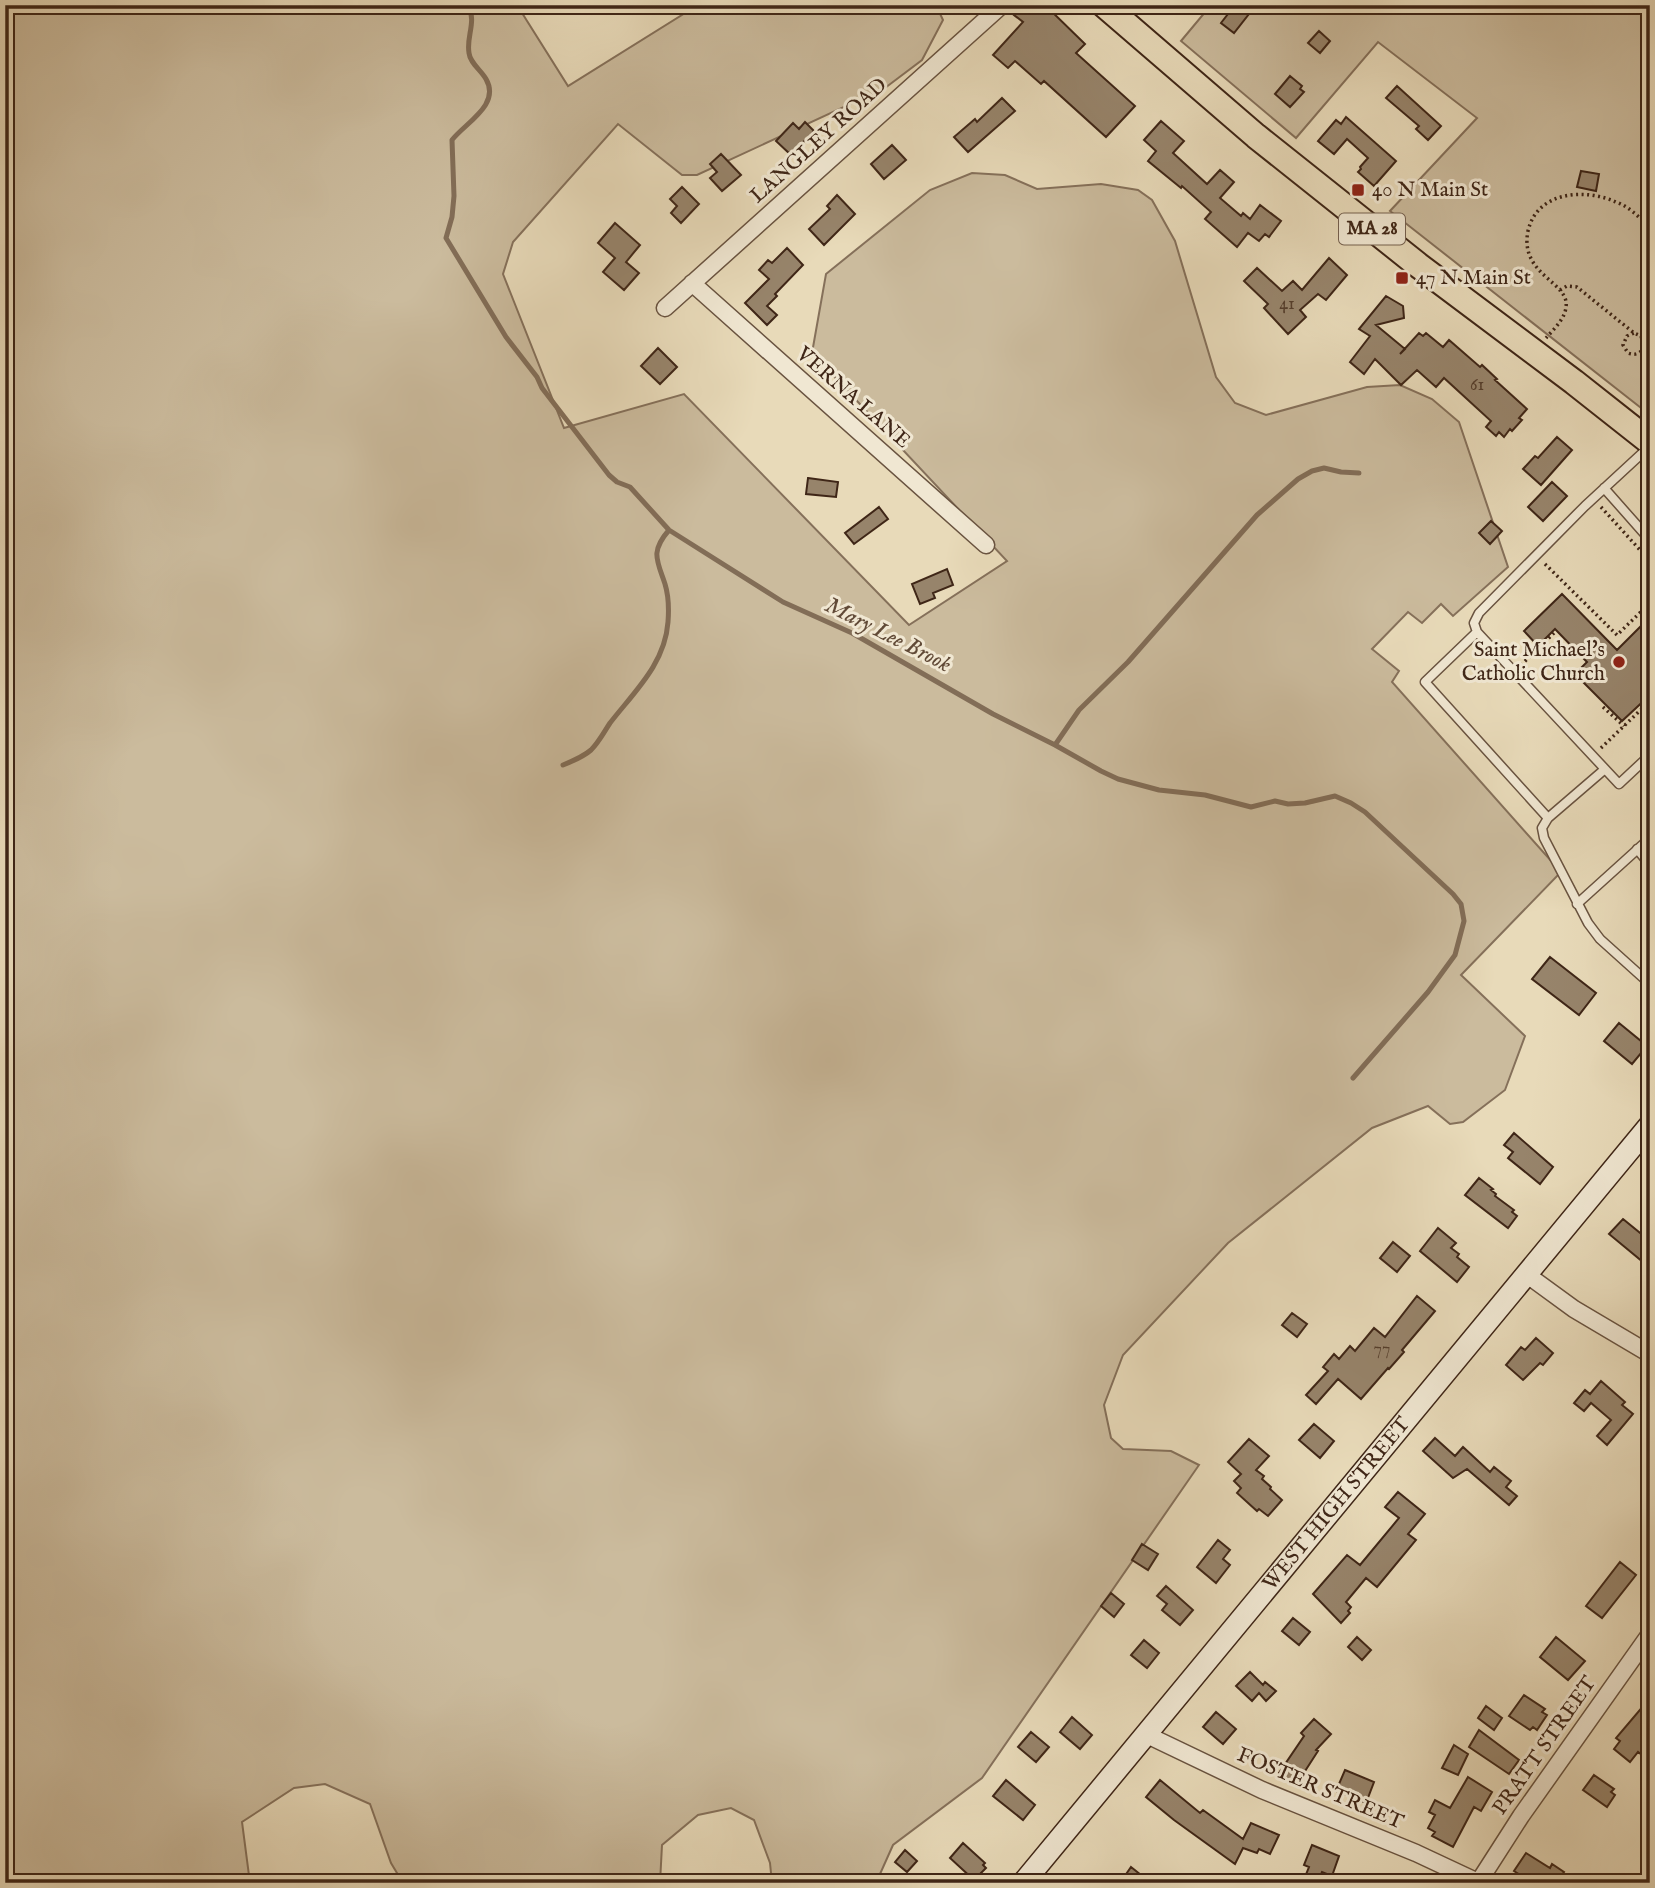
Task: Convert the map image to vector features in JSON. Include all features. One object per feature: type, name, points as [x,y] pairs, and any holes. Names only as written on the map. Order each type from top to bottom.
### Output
[{"type":"main road","name":"MA 28","points":[[1104,5],[1215,102],[1307,177],[1650,444]]},
{"type":"main road","name":"WEST HIGH STREET","points":[[1023,1883],[1650,1125]]},
{"type":"street","name":"LANGLEY ROAD","points":[[664,308],[1002,5]]},
{"type":"street","name":"VERNA LANE","points":[[692,283],[986,545]]},
{"type":"street","points":[[1525,1274],[1574,1309],[1650,1354]]},
{"type":"street","name":"PRATT STREET","points":[[1478,1882],[1521,1816],[1650,1634]]},
{"type":"street","name":"FOSTER STREET","points":[[1145,1734],[1262,1790],[1416,1853],[1478,1882]]},
{"type":"lane","points":[[1650,444],[1536,555],[1479,613],[1474,623],[1477,632],[1619,784],[1650,755]]},
{"type":"lane","points":[[1604,488],[1650,540]]},
{"type":"lane","points":[[1477,632],[1425,682],[1548,818]]},
{"type":"lane","points":[[1605,769],[1548,818],[1542,833],[1577,904],[1600,939],[1650,984]]},
{"type":"lane","points":[[1577,904],[1650,838]]},
{"type":"lane","points":[[1637,849],[1650,865]]},
{"type":"path","points":[[1545,340],[1566,308],[1560,290],[1536,268],[1527,250],[1528,229],[1538,210],[1560,196],[1596,195],[1633,211],[1650,228]]},
{"type":"path","points":[[1560,290],[1567,286],[1577,288],[1634,333],[1641,336],[1650,335]]},
{"type":"path","points":[[1634,333],[1625,338],[1623,345],[1626,351],[1638,354],[1643,349],[1644,342]]},
{"type":"path","points":[[1641,336],[1650,347]]},
{"type":"path","points":[[1601,507],[1650,561]]},
{"type":"path","points":[[1536,555],[1617,635],[1650,603]]},
{"type":"path","points":[[1532,655],[1555,632]]},
{"type":"path","points":[[1609,740],[1650,701]]},
{"type":"path","points":[[1603,707],[1624,726]]},
{"type":"shaded area","points":[[5,5],[517,5],[568,86],[698,5],[936,5],[943,20],[922,60],[885,88],[697,175],[682,175],[618,124],[513,242],[503,274],[564,428],[684,394],[909,625],[1007,561],[812,353],[826,274],[930,190],[972,173],[1005,175],[1037,189],[1101,184],[1138,190],[1152,200],[1175,241],[1216,377],[1235,403],[1266,415],[1367,387],[1400,385],[1432,399],[1459,422],[1508,567],[1453,616],[1441,604],[1422,623],[1408,612],[1372,649],[1399,671],[1392,682],[1561,872],[1461,975],[1525,1036],[1505,1090],[1463,1122],[1450,1124],[1428,1106],[1372,1128],[1228,1243],[1123,1355],[1104,1405],[1111,1438],[1123,1449],[1171,1451],[1199,1465],[982,1778],[893,1845],[876,1883],[772,1883],[770,1863],[754,1820],[731,1808],[698,1815],[662,1845],[660,1883],[403,1883],[391,1863],[370,1804],[325,1784],[294,1788],[242,1822],[250,1883],[5,1883]]},
{"type":"shaded area","points":[[1211,5],[1650,5],[1650,415],[1390,211],[1477,118],[1378,42],[1296,138],[1181,41]]},
{"type":"building","points":[[1023,5],[1033,13],[1041,5],[1045,5],[1085,44],[1076,53],[1135,106],[1106,137],[1044,81],[1041,84],[1015,61],[1008,68],[993,55],[1023,22],[1014,15]]},
{"type":"building","points":[[1235,5],[1256,5],[1234,33],[1221,23]]},
{"type":"building","points":[[1319,31],[1330,41],[1320,53],[1308,43]]},
{"type":"building","points":[[1290,76],[1302,86],[1300,89],[1304,92],[1290,107],[1275,94]]},
{"type":"building","points":[[1397,86],[1441,126],[1428,140],[1416,129],[1419,126],[1386,98]]},
{"type":"building","points":[[1002,98],[1015,111],[968,152],[954,137],[975,119],[977,122]]},
{"type":"building","points":[[1346,117],[1396,161],[1374,186],[1358,172],[1368,158],[1347,139],[1334,154],[1318,141],[1336,120],[1341,124]]},
{"type":"building","points":[[1161,121],[1184,141],[1173,153],[1207,184],[1220,170],[1234,182],[1220,198],[1241,216],[1243,213],[1250,219],[1260,205],[1281,221],[1269,237],[1265,234],[1259,241],[1248,233],[1237,247],[1205,219],[1211,212],[1148,161],[1156,151],[1144,140]]},
{"type":"building","points":[[805,122],[814,131],[791,155],[776,141],[793,123],[799,129]]},
{"type":"building","points":[[892,145],[906,160],[884,179],[871,164]]},
{"type":"building","points":[[721,154],[741,175],[722,191],[710,178],[717,172],[710,164]]},
{"type":"building","points":[[1581,171],[1599,174],[1596,191],[1577,187]]},
{"type":"building","points":[[682,187],[699,204],[681,223],[671,213],[677,206],[670,199]]},
{"type":"building","points":[[837,195],[855,214],[824,245],[809,229],[830,209],[827,206]]},
{"type":"building","points":[[615,223],[640,245],[626,262],[639,273],[624,290],[603,272],[615,258],[598,243]]},
{"type":"building","points":[[787,248],[803,265],[767,306],[777,315],[767,325],[745,303],[769,279],[759,270],[768,260],[772,263]]},
{"type":"building","points":[[1329,258],[1347,275],[1326,300],[1318,294],[1300,310],[1306,317],[1288,334],[1264,308],[1268,304],[1244,281],[1257,268],[1282,291],[1293,281],[1302,290]]},
{"type":"building","points":[[1386,296],[1403,306],[1404,318],[1376,325],[1405,349],[1419,333],[1423,336],[1426,333],[1443,347],[1449,340],[1480,367],[1482,365],[1527,409],[1512,431],[1510,429],[1504,437],[1499,432],[1496,436],[1486,427],[1491,421],[1444,378],[1436,387],[1417,370],[1401,385],[1375,359],[1364,374],[1350,362],[1370,336],[1359,329]]},
{"type":"building","points":[[658,348],[677,367],[660,384],[641,366]]},
{"type":"building","points":[[1557,437],[1572,450],[1541,485],[1523,469],[1535,456],[1538,458]]},
{"type":"building","points":[[808,478],[838,482],[836,497],[806,494]]},
{"type":"building","points":[[1552,482],[1567,496],[1543,521],[1528,507]]},
{"type":"building","points":[[879,507],[888,519],[854,544],[845,533]]},
{"type":"building","points":[[1491,521],[1502,531],[1490,544],[1479,533]]},
{"type":"building","points":[[947,569],[953,585],[933,593],[935,598],[920,604],[912,584]]},
{"type":"building","name":"Saint Michael's Catholic Church","points":[[1562,594],[1617,650],[1650,617],[1650,695],[1622,721],[1575,674],[1587,662],[1555,629],[1538,646],[1524,631]]},
{"type":"building","points":[[1550,957],[1596,993],[1579,1015],[1532,979]]},
{"type":"building","points":[[1619,1023],[1647,1046],[1632,1064],[1604,1041]]},
{"type":"building","points":[[1514,1133],[1553,1167],[1540,1184],[1508,1158],[1513,1152],[1504,1145]]},
{"type":"building","points":[[1479,1178],[1493,1189],[1491,1190],[1495,1196],[1514,1210],[1512,1212],[1517,1216],[1508,1228],[1465,1195]]},
{"type":"building","points":[[1623,1219],[1645,1237],[1642,1241],[1650,1247],[1650,1254],[1643,1262],[1609,1234]]},
{"type":"building","points":[[1438,1228],[1456,1243],[1451,1248],[1469,1267],[1457,1282],[1420,1251]]},
{"type":"building","points":[[1393,1242],[1410,1256],[1397,1272],[1380,1258]]},
{"type":"building","points":[[1417,1296],[1435,1311],[1402,1350],[1404,1352],[1361,1399],[1338,1379],[1316,1404],[1306,1395],[1328,1371],[1323,1367],[1334,1354],[1339,1359],[1350,1346],[1355,1351],[1374,1328],[1385,1337]]},
{"type":"building","points":[[1292,1313],[1307,1324],[1297,1337],[1282,1325]]},
{"type":"building","points":[[1536,1338],[1553,1353],[1543,1365],[1540,1363],[1523,1380],[1506,1365],[1521,1347],[1525,1350]]},
{"type":"building","points":[[1601,1381],[1625,1402],[1622,1405],[1633,1414],[1607,1445],[1597,1436],[1611,1420],[1591,1403],[1584,1411],[1574,1403],[1585,1390],[1590,1394]]},
{"type":"building","points":[[1314,1424],[1334,1441],[1320,1458],[1299,1440]]},
{"type":"building","points":[[1435,1438],[1455,1456],[1463,1447],[1490,1472],[1494,1467],[1511,1481],[1506,1487],[1517,1496],[1509,1505],[1467,1469],[1453,1478],[1423,1451]]},
{"type":"building","points":[[1249,1439],[1269,1456],[1256,1470],[1264,1476],[1262,1479],[1282,1500],[1268,1516],[1259,1509],[1257,1511],[1237,1493],[1241,1488],[1234,1481],[1241,1474],[1228,1462]]},
{"type":"building","points":[[1398,1492],[1425,1514],[1408,1534],[1416,1540],[1377,1587],[1366,1578],[1346,1602],[1351,1607],[1348,1611],[1350,1613],[1341,1623],[1313,1594],[1347,1555],[1360,1565],[1399,1518],[1385,1507]]},
{"type":"building","points":[[1218,1540],[1230,1550],[1223,1559],[1230,1565],[1216,1583],[1197,1567]]},
{"type":"building","points":[[1142,1544],[1158,1554],[1148,1570],[1132,1560]]},
{"type":"building","points":[[1620,1562],[1636,1575],[1602,1618],[1586,1606]]},
{"type":"building","points":[[1166,1586],[1193,1610],[1180,1625],[1162,1610],[1167,1604],[1157,1596]]},
{"type":"building","points":[[1111,1593],[1124,1604],[1114,1617],[1101,1606]]},
{"type":"building","points":[[1293,1618],[1310,1632],[1299,1645],[1282,1631]]},
{"type":"building","points":[[1357,1637],[1371,1650],[1362,1660],[1348,1647]]},
{"type":"building","points":[[1556,1637],[1585,1661],[1568,1680],[1540,1657]]},
{"type":"building","points":[[1144,1640],[1159,1653],[1147,1668],[1131,1655]]},
{"type":"building","points":[[1250,1672],[1263,1685],[1265,1682],[1276,1691],[1266,1701],[1259,1693],[1252,1701],[1236,1686]]},
{"type":"building","points":[[1524,1695],[1545,1709],[1542,1712],[1547,1715],[1537,1730],[1533,1727],[1530,1730],[1509,1716]]},
{"type":"building","points":[[1650,1698],[1650,1761],[1638,1752],[1630,1762],[1614,1749],[1620,1741],[1616,1738]]},
{"type":"building","points":[[1486,1706],[1502,1718],[1494,1730],[1478,1718]]},
{"type":"building","points":[[1216,1712],[1236,1729],[1223,1744],[1203,1727]]},
{"type":"building","points":[[1072,1717],[1092,1735],[1080,1749],[1060,1732]]},
{"type":"building","points":[[1314,1719],[1331,1734],[1316,1750],[1318,1751],[1298,1782],[1293,1778],[1291,1781],[1279,1773],[1304,1736],[1301,1733]]},
{"type":"building","points":[[1479,1730],[1519,1760],[1509,1774],[1469,1747]]},
{"type":"building","points":[[1031,1732],[1049,1747],[1036,1762],[1018,1747]]},
{"type":"building","points":[[1454,1745],[1468,1754],[1458,1775],[1442,1768]]},
{"type":"building","points":[[1345,1770],[1374,1782],[1366,1803],[1336,1791]]},
{"type":"building","points":[[1594,1775],[1614,1789],[1611,1792],[1615,1795],[1607,1807],[1583,1790]]},
{"type":"building","points":[[1468,1777],[1492,1792],[1481,1811],[1474,1807],[1453,1847],[1432,1836],[1435,1832],[1428,1828],[1435,1815],[1429,1812],[1435,1800],[1450,1808]]},
{"type":"building","points":[[1006,1780],[1035,1805],[1023,1820],[993,1796]]},
{"type":"building","points":[[1160,1780],[1200,1813],[1203,1810],[1243,1839],[1251,1823],[1279,1835],[1270,1854],[1259,1849],[1257,1853],[1243,1848],[1235,1864],[1146,1797]]},
{"type":"building","points":[[963,1843],[985,1863],[983,1865],[986,1868],[974,1880],[950,1858]]},
{"type":"building","points":[[1312,1845],[1339,1856],[1332,1876],[1322,1872],[1318,1882],[1305,1877],[1309,1867],[1304,1865]]},
{"type":"building","points":[[905,1850],[917,1861],[907,1872],[895,1862]]},
{"type":"building","points":[[1526,1853],[1550,1868],[1552,1864],[1574,1883],[1533,1883],[1514,1871]]},
{"type":"building","points":[[1131,1867],[1151,1883],[1120,1883]]},
{"type":"waterway","name":"Mary Lee Brook","points":[[468,5],[472,17],[468,47],[470,57],[486,79],[489,97],[480,113],[452,140],[454,196],[446,238],[506,337],[537,377],[542,388],[609,475],[617,482],[630,487],[669,530],[783,602],[852,633],[993,714],[1118,779],[1159,790],[1205,795],[1251,807],[1275,801],[1288,804],[1305,803],[1335,796],[1351,803],[1365,812],[1453,894],[1461,904],[1464,921],[1455,955],[1428,992],[1353,1078]]},
{"type":"waterway","points":[[1055,745],[1079,710],[1128,662],[1257,515],[1298,479],[1312,471],[1324,468],[1359,473]]},
{"type":"waterway","points":[[563,765],[581,757],[594,747],[647,677],[661,651],[666,637],[668,603],[657,550],[669,530]]},
{"type":"place","name":"40 N Main St","points":[[1358,190]]},
{"type":"place","name":"47 N Main St","points":[[1402,278]]},
{"type":"place","name":"Saint Michael's Catholic Church","points":[[1619,662]]}]
